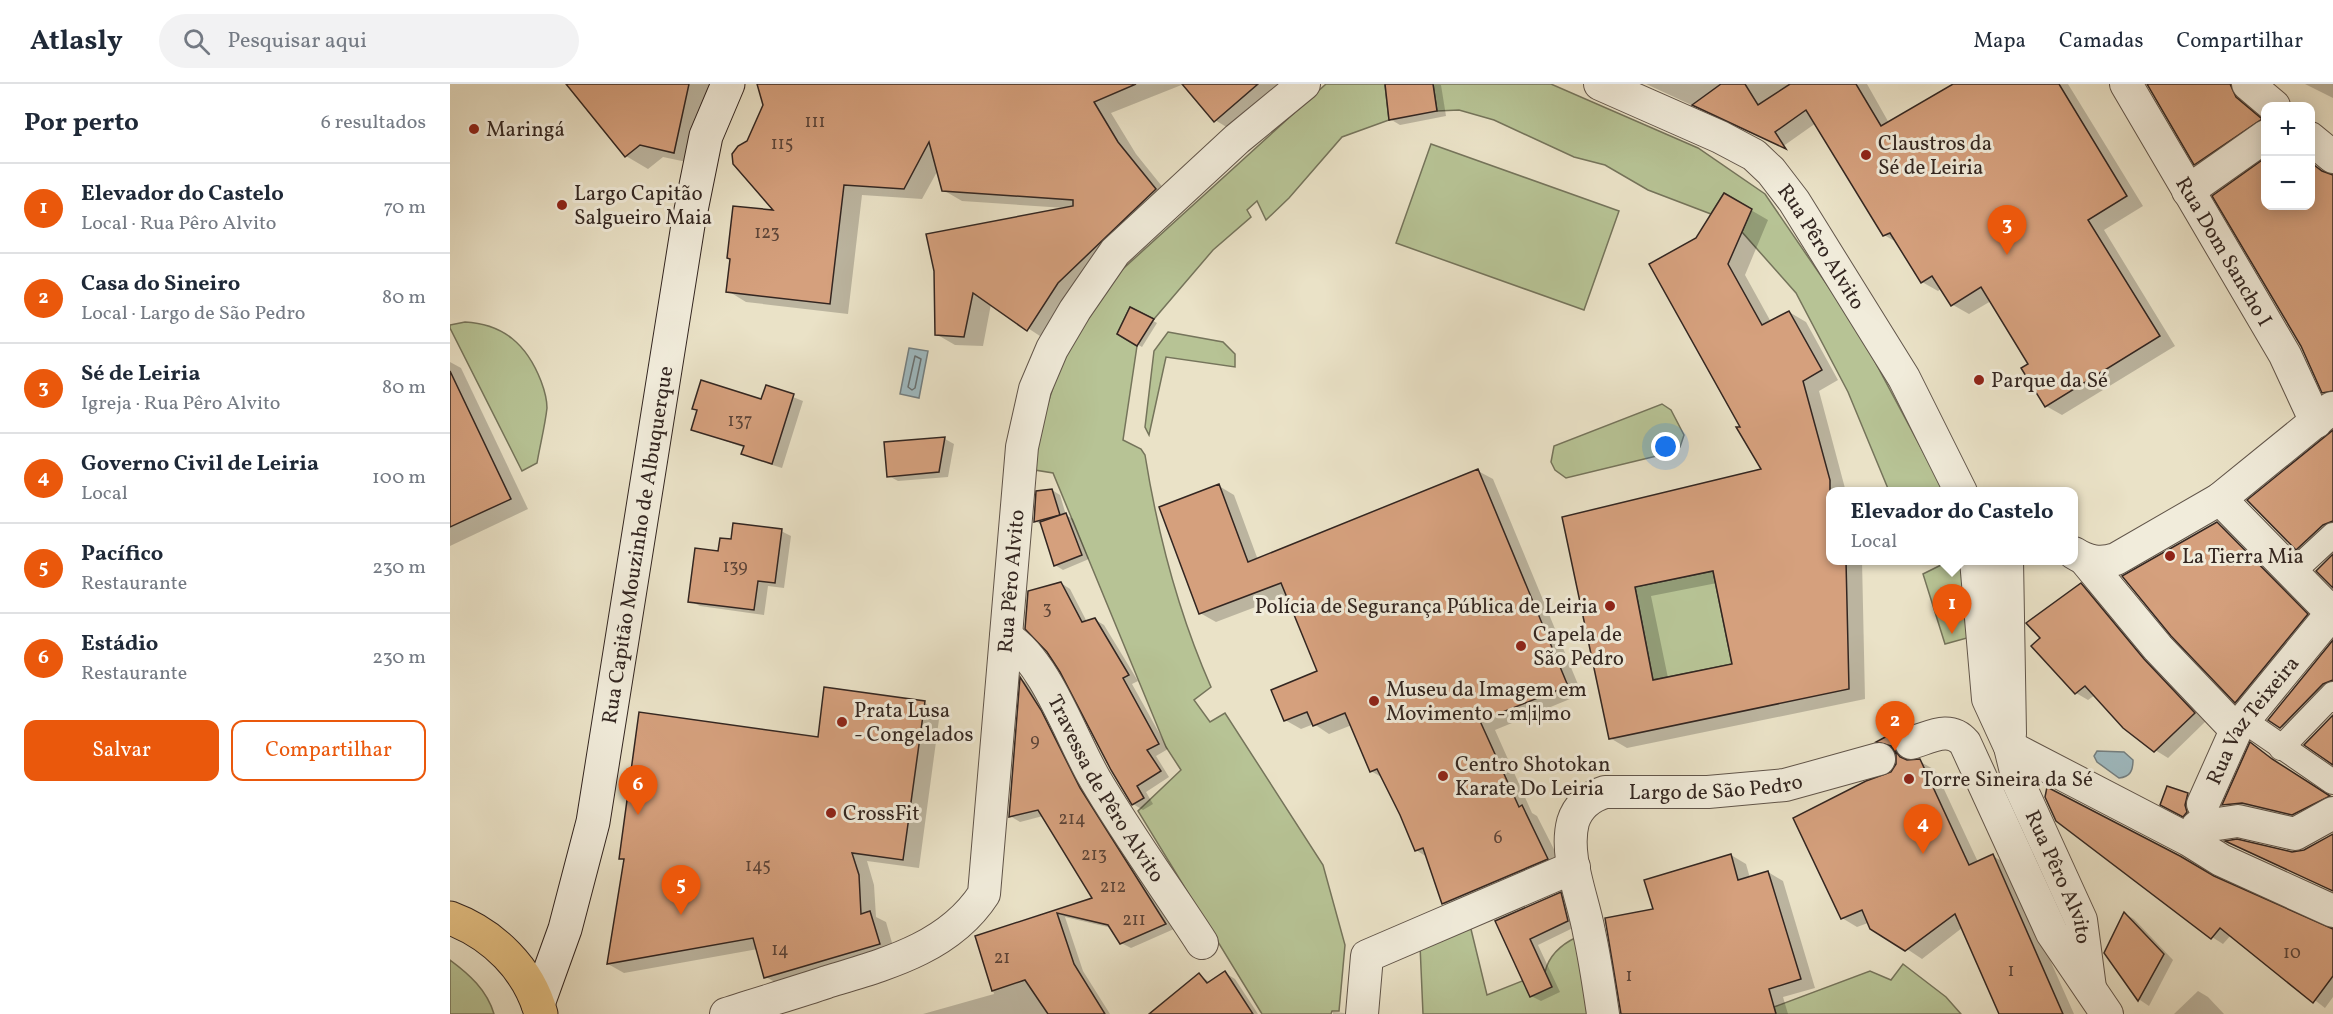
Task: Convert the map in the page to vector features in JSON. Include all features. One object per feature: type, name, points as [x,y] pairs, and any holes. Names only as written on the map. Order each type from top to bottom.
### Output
[{"type":"main road","name":"Rua Capitão Mouzinho de Albuquerque","points":[[540,1009],[565,928],[593,822],[693,196],[706,136],[728,84]]},
{"type":"main road","points":[[450,918],[489,938],[510,957],[526,979],[540,1009]]},
{"type":"street","name":"Rua Pêro Alvito","points":[[726,1014],[911,954],[942,937],[973,912],[984,894],[988,873],[1022,447],[1035,389],[1052,349],[1075,310],[1115,252],[1237,139],[1304,84]]},
{"type":"street","name":"Rua Pêro Alvito","points":[[1600,84],[1720,137],[1754,155],[1771,171],[1794,201],[1904,378],[1958,487]]},
{"type":"street","name":"Rua Dom Sancho I","points":[[2126,84],[2285,355],[2324,415]]},
{"type":"street","points":[[2248,84],[2269,102]]},
{"type":"street","points":[[2188,191],[2261,139]]},
{"type":"street","points":[[2315,142],[2333,157]]},
{"type":"street","points":[[2080,557],[2108,562],[2116,559],[2220,499],[2324,415]]},
{"type":"street","points":[[2220,499],[2333,613]]},
{"type":"street","points":[[2293,572],[2333,535]]},
{"type":"street","points":[[2080,557],[2158,648],[2239,725],[2281,748],[2333,782]]},
{"type":"street","name":"Rua Pêro Alvito","points":[[1976,565],[1988,699],[2010,747],[2019,784],[2081,920],[2090,988]]},
{"type":"street","points":[[2007,565],[2010,747],[2160,825],[2221,860],[2333,911]]},
{"type":"street","name":"Rua Vaz Teixeira","points":[[2333,613],[2239,725],[2200,816],[2238,821],[2295,834],[2333,813]]},
{"type":"street","name":"Travessa de Pêro Alvito","points":[[1006,637],[1021,646],[1036,667],[1095,779],[1202,943]]},
{"type":"street","points":[[2281,748],[2333,694]]},
{"type":"street","points":[[1911,743],[1947,732],[1957,734],[1965,743],[2052,933],[2107,1014]]},
{"type":"street","name":"Largo de São Pedro","points":[[1603,1014],[1571,836],[1574,821],[1581,806],[1593,796],[1605,792],[1708,792],[1785,785],[1879,759]]},
{"type":"street","points":[[1362,1014],[1367,956],[1575,867]]},
{"type":"green space","points":[[1326,84],[1390,84],[1385,85],[1389,120],[1342,137],[1289,198],[1266,220],[1257,201],[1247,210],[1251,217],[1213,250],[1154,319],[1130,307],[1117,334],[1137,346],[1123,440],[1141,449],[1145,455],[1170,573],[1199,659],[1211,687],[1194,700],[1210,722],[1225,713],[1323,865],[1345,945],[1339,1011],[1332,1011],[1331,1014],[1262,1014],[1138,811],[1181,770],[1166,747],[1053,473],[1035,470],[1038,435],[1061,362],[1114,277]]},
{"type":"green space","points":[[1433,84],[1551,84],[1698,148],[1765,194],[1858,330],[1942,487],[1887,487],[1848,392],[1796,293],[1742,232],[1751,209],[1724,193],[1711,214],[1648,190],[1605,165],[1574,157],[1494,120],[1459,110],[1437,111]]},
{"type":"green space","points":[[1431,144],[1619,211],[1584,310],[1396,243]]},
{"type":"green space","points":[[465,322],[491,327],[512,339],[529,357],[541,381],[547,408],[537,463],[522,471],[450,328],[450,325]]},
{"type":"green space","points":[[1168,332],[1223,342],[1235,354],[1235,367],[1166,357],[1149,435],[1145,427],[1154,351]]},
{"type":"green space","points":[[1662,404],[1671,410],[1684,435],[1680,447],[1673,452],[1566,478],[1555,470],[1551,462],[1554,446]]},
{"type":"green space","points":[[1941,565],[1963,565],[1967,638],[1945,644],[1923,574]]},
{"type":"green space","points":[[1713,571],[1732,664],[1653,680],[1635,587]]},
{"type":"green space","points":[[1469,921],[1487,995],[1545,972],[1557,951],[1577,937],[1590,1014],[1423,1014],[1420,945]]},
{"type":"green space","points":[[450,960],[476,983],[487,997],[494,1014],[450,1014]]},
{"type":"green space","points":[[1903,964],[1946,997],[1961,1014],[1776,1014],[1774,1007],[1870,971],[1891,980]]},
{"type":"water","points":[[909,348],[928,351],[919,398],[900,394]]},
{"type":"water","points":[[2097,751],[2124,752],[2133,760],[2130,773],[2119,778],[2097,762],[2094,756]]},
{"type":"building","points":[[566,84],[689,84],[674,153],[640,145],[625,157]]},
{"type":"building","points":[[757,84],[1136,84],[1094,102],[1118,142],[1156,189],[1058,283],[1027,331],[973,293],[964,337],[935,335],[934,271],[926,234],[1073,206],[1073,200],[942,191],[929,142],[904,189],[844,185],[830,304],[726,292],[733,206],[773,210],[733,164],[732,154],[738,146],[747,141],[763,105]]},
{"type":"building","points":[[1182,84],[1258,84],[1214,122]]},
{"type":"building","points":[[1385,84],[1433,84],[1437,111],[1389,120]]},
{"type":"building","points":[[1721,84],[1745,84],[1758,105],[1790,84],[1856,84],[1881,126],[1953,84],[2059,84],[2127,196],[2088,220],[2160,336],[2045,407],[2021,368],[2028,364],[1981,287],[1951,306],[1932,276],[1921,283],[1890,233],[1883,236],[1806,110],[1775,132],[1786,149],[1692,105]]},
{"type":"building","points":[[2147,84],[2230,84],[2236,97],[2261,118],[2194,165]]},
{"type":"building","points":[[2261,161],[2261,210],[2315,210],[2315,166],[2333,175],[2333,391],[2322,393],[2301,346],[2212,196]]},
{"type":"building","name":"Polícia de Segurança Pública de Leiria","points":[[1724,193],[1752,209],[1728,264],[1762,325],[1789,311],[1822,370],[1803,381],[1830,480],[1830,487],[1826,487],[1826,565],[1846,565],[1849,689],[1609,739],[1562,517],[1761,469],[1736,427],[1740,427],[1649,264],[1696,238]],"holes":[[[1713,571],[1732,664],[1653,680],[1635,587]]]},
{"type":"building","points":[[1130,307],[1154,319],[1137,346],[1117,334]]},
{"type":"building","points":[[450,371],[511,499],[450,527]]},
{"type":"building","points":[[701,380],[761,399],[766,385],[794,394],[772,464],[741,454],[744,446],[691,430],[697,410],[692,409]]},
{"type":"building","points":[[2333,430],[2333,521],[2323,525],[2296,550],[2247,500]]},
{"type":"building","points":[[945,437],[939,472],[887,477],[884,442]]},
{"type":"building","points":[[1478,469],[1568,686],[1480,721],[1519,807],[1522,805],[1548,859],[1442,904],[1423,848],[1415,851],[1377,769],[1370,772],[1345,713],[1313,726],[1307,712],[1284,721],[1271,690],[1317,671],[1281,583],[1199,614],[1159,507],[1219,484],[1248,562]]},
{"type":"building","points":[[1052,489],[1060,515],[1034,522],[1036,491]]},
{"type":"building","points":[[1066,513],[1082,555],[1054,566],[1040,522]]},
{"type":"building","points":[[2217,522],[2308,614],[2235,703],[2171,636],[2122,576]]},
{"type":"building","points":[[733,523],[782,529],[775,583],[758,581],[754,610],[688,602],[695,548],[718,551],[720,538],[731,539]]},
{"type":"building","points":[[2333,554],[2333,588],[2316,571]]},
{"type":"building","points":[[1061,582],[1082,622],[1095,618],[1129,675],[1123,678],[1159,744],[1147,750],[1161,771],[1137,786],[1144,798],[1132,805],[1111,770],[1060,672],[1047,652],[1025,629],[1028,591]]},
{"type":"building","points":[[2081,583],[2144,659],[2195,713],[2154,752],[2123,728],[2085,686],[2075,694],[2031,646],[2040,638],[2026,623]]},
{"type":"building","points":[[2333,640],[2333,680],[2323,684],[2280,728],[2268,720]]},
{"type":"building","points":[[1020,677],[1041,710],[1080,788],[1166,924],[1120,944],[1108,925],[1057,913],[1074,964],[1105,1014],[1048,1014],[1025,980],[992,991],[975,936],[1092,898],[1038,810],[1009,817]]},
{"type":"building","points":[[824,687],[925,701],[903,860],[852,853],[859,875],[861,914],[870,911],[880,944],[764,978],[753,938],[607,964],[624,859],[619,859],[639,712],[818,737]]},
{"type":"building","points":[[2333,715],[2333,765],[2304,745]]},
{"type":"building","points":[[1902,728],[1894,739],[1894,749],[1900,757],[1907,760],[1920,759],[1969,865],[1993,854],[2063,1014],[1999,1014],[1955,914],[1905,951],[1870,929],[1862,910],[1841,919],[1793,818],[1866,781],[1891,772],[1896,764],[1896,754],[1891,746],[1876,742]]},
{"type":"building","points":[[2250,742],[2330,796],[2292,815],[2242,803],[2222,805]]},
{"type":"building","points":[[2167,786],[2188,793],[2185,805],[2187,812],[2183,817],[2160,805]]},
{"type":"building","points":[[2047,787],[2214,876],[2333,929],[2333,976],[2313,1003],[2220,928],[2211,939],[2056,821],[2045,797]]},
{"type":"building","points":[[2333,834],[2333,891],[2225,841],[2237,839],[2292,852],[2304,850]]},
{"type":"building","points":[[1731,854],[1738,880],[1768,871],[1801,979],[1769,989],[1776,1014],[1621,1014],[1605,918],[1653,909],[1644,880]]},
{"type":"building","points":[[1561,892],[1568,921],[1530,939],[1552,987],[1530,997],[1495,921]]},
{"type":"building","points":[[2124,912],[2164,954],[2138,1001],[2104,953]]},
{"type":"building","points":[[1225,971],[1253,1014],[1149,1014],[1199,973],[1207,983]]},
{"type":"place","name":"Maringá","points":[[474,129]]},
{"type":"place","name":"Claustros da Sé de Leiria","points":[[1866,155]]},
{"type":"place","name":"Largo Capitão Salgueiro Maia","points":[[562,205]]},
{"type":"place","name":"Sé de Leiria","points":[[2007,255]]},
{"type":"place","name":"Parque da Sé","points":[[1979,380]]},
{"type":"place","name":"La Tierra Mia","points":[[2170,556]]},
{"type":"place","name":"Polícia de Segurança Pública de Leiria","points":[[1610,606]]},
{"type":"place","name":"Elevador do Castelo","points":[[1952,634]]},
{"type":"place","name":"Capela de São Pedro","points":[[1521,646]]},
{"type":"place","name":"Museu da Imagem em Movimento - m|i|mo","points":[[1374,701]]},
{"type":"place","name":"Prata Lusa - Congelados","points":[[842,722]]},
{"type":"place","name":"Casa do Sineiro","points":[[1895,751]]},
{"type":"place","name":"Centro Shotokan Karate Do Leiria","points":[[1443,776]]},
{"type":"place","name":"Torre Sineira da Sé","points":[[1909,779]]},
{"type":"place","name":"CrossFit","points":[[831,813]]},
{"type":"place","name":"Estádio","points":[[638,815]]},
{"type":"place","name":"Governo Civil de Leiria","points":[[1923,854]]},
{"type":"place","name":"Pacífico","points":[[681,915]]}]
